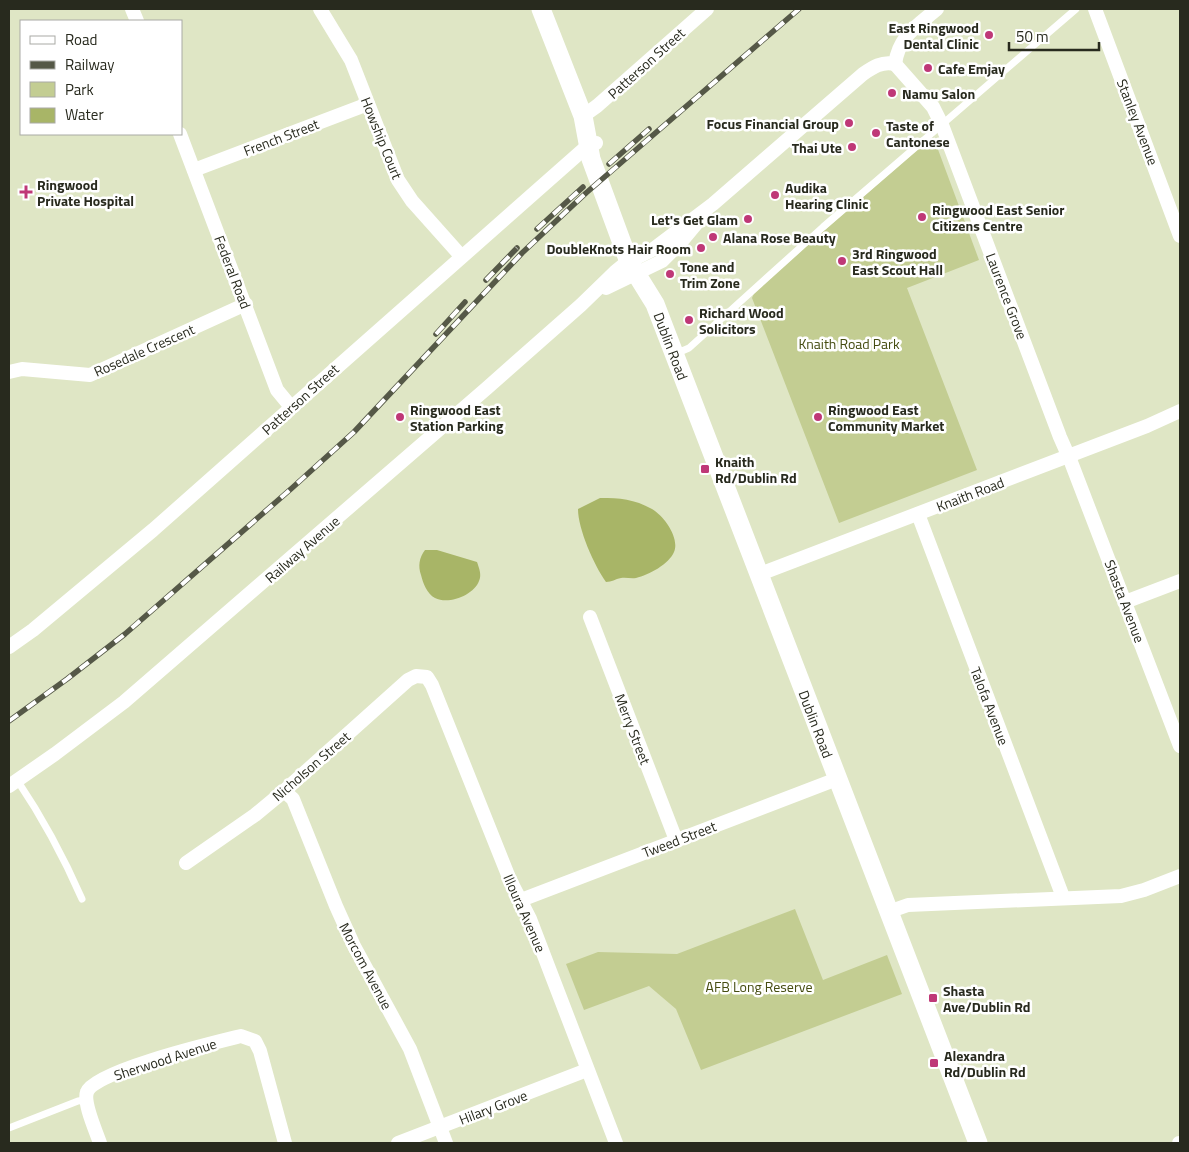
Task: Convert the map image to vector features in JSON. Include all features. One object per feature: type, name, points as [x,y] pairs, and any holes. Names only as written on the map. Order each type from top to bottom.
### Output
[{"type":"main road","name":"Dublin Road","points":[[541,9],[583,117],[605,183],[621,215],[638,265],[651,285],[655,304],[674,354],[978,1143]]},
{"type":"street","name":"Howship Court","points":[[320,9],[347,52],[398,180],[412,201],[461,256]]},
{"type":"street","name":"Patterson Street","points":[[583,117],[707,9]]},
{"type":"street","points":[[895,64],[900,44],[937,9]]},
{"type":"street","name":"Stanley Avenue","points":[[1095,9],[1180,236]]},
{"type":"street","name":"Railway Avenue","points":[[13,783],[55,754],[131,695],[487,388],[586,300],[638,265],[662,261],[713,204],[863,74],[881,64],[888,62],[895,64]]},
{"type":"street","name":"Laurence Grove","points":[[895,64],[933,107],[942,125],[1069,456]]},
{"type":"street","name":"French Street","points":[[194,170],[368,104]]},
{"type":"street","name":"Federal Road","points":[[180,135],[277,390],[291,407]]},
{"type":"street","name":"Patterson Street","points":[[9,647],[33,630],[152,530],[461,256],[595,154]]},
{"type":"street","name":"Rosedale Crescent","points":[[9,372],[22,369],[90,375],[246,304]]},
{"type":"street","name":"Knaith Road","points":[[760,574],[1147,426],[1180,411]]},
{"type":"street","name":"Shasta Avenue","points":[[1069,456],[1180,746]]},
{"type":"street","name":"Talofa Avenue","points":[[918,514],[1063,897]]},
{"type":"street","points":[[1125,602],[1180,581]]},
{"type":"street","name":"Merry Street","points":[[590,617],[676,840]]},
{"type":"street","name":"Nicholson Street","points":[[186,863],[255,815],[408,680],[420,675],[427,677],[432,684]]},
{"type":"street","name":"Illoura Avenue","points":[[432,684],[510,880],[530,920],[616,1143]]},
{"type":"street","name":"Tweed Street","points":[[521,900],[837,779]]},
{"type":"street","name":"Morcom Avenue","points":[[284,791],[293,799],[354,946],[410,1049],[446,1143]]},
{"type":"street","points":[[888,912],[908,905],[1120,896],[1144,890],[1180,876]]},
{"type":"street","name":"Sherwood Avenue","points":[[86,1100],[87,1091],[93,1084],[178,1052],[241,1036],[255,1041],[260,1051],[285,1143]]},
{"type":"street","name":"Hilary Grove","points":[[398,1143],[587,1070]]},
{"type":"street","points":[[86,1100],[100,1143]]},
{"type":"lane","points":[[674,354],[690,348],[823,227],[1076,9]]},
{"type":"lane","points":[[13,783],[26,794],[68,866],[82,899]]},
{"type":"lane","points":[[9,1128],[78,1101],[86,1100]]},
{"type":"green space","name":"Knaith Road Park","points":[[933,136],[979,260],[907,288],[977,470],[839,523],[752,298],[755,291]]},
{"type":"green space","name":"AFB Long Reserve","points":[[795,909],[823,980],[887,955],[902,994],[701,1070],[676,1009],[649,986],[584,1010],[566,964],[598,952],[677,954]]},
{"type":"water","points":[[600,498],[633,501],[657,512],[670,528],[675,540],[674,552],[668,561],[641,577],[621,578],[606,582],[587,547],[578,509]]},
{"type":"water","points":[[425,550],[437,550],[477,562],[480,576],[476,586],[467,594],[454,599],[441,600],[432,596],[424,585],[420,568],[420,559]]},
{"type":"railway","points":[[9,721],[125,634],[292,488],[354,432],[522,253],[586,193],[799,9]]},
{"type":"railway","points":[[609,164],[649,129]]},
{"type":"railway","points":[[537,229],[583,187]]},
{"type":"railway","points":[[486,280],[517,248]]},
{"type":"railway","points":[[436,334],[465,302]]},
{"type":"place","name":"East Ringwood Dental Clinic","points":[[989,35]]},
{"type":"place","name":"Cafe Emjay","points":[[928,68]]},
{"type":"place","name":"Namu Salon","points":[[892,93]]},
{"type":"place","name":"Focus Financial Group","points":[[849,123]]},
{"type":"place","name":"Taste of Cantonese","points":[[876,133]]},
{"type":"place","name":"Thai Ute","points":[[852,147]]},
{"type":"place","name":"Ringwood Private Hospital","points":[[26,192]]},
{"type":"place","name":"Audika Hearing Clinic","points":[[775,195]]},
{"type":"place","name":"Ringwood East Senior Citizens Centre","points":[[922,217]]},
{"type":"place","name":"Let's Get Glam","points":[[748,219]]},
{"type":"place","name":"Alana Rose Beauty","points":[[713,237]]},
{"type":"place","name":"DoubleKnots Hair Room","points":[[701,248]]},
{"type":"place","name":"3rd Ringwood East Scout Hall","points":[[842,261]]},
{"type":"place","name":"Tone and Trim Zone","points":[[670,274]]},
{"type":"place","name":"Richard Wood Solicitors","points":[[689,320]]},
{"type":"place","name":"Ringwood East Station Parking","points":[[400,417]]},
{"type":"place","name":"Ringwood East Community Market","points":[[818,417]]},
{"type":"place","name":"Knaith Rd/Dublin Rd","points":[[705,469]]},
{"type":"place","name":"Shasta Ave/Dublin Rd","points":[[933,998]]},
{"type":"place","name":"Alexandra Rd/Dublin Rd","points":[[934,1063]]}]
